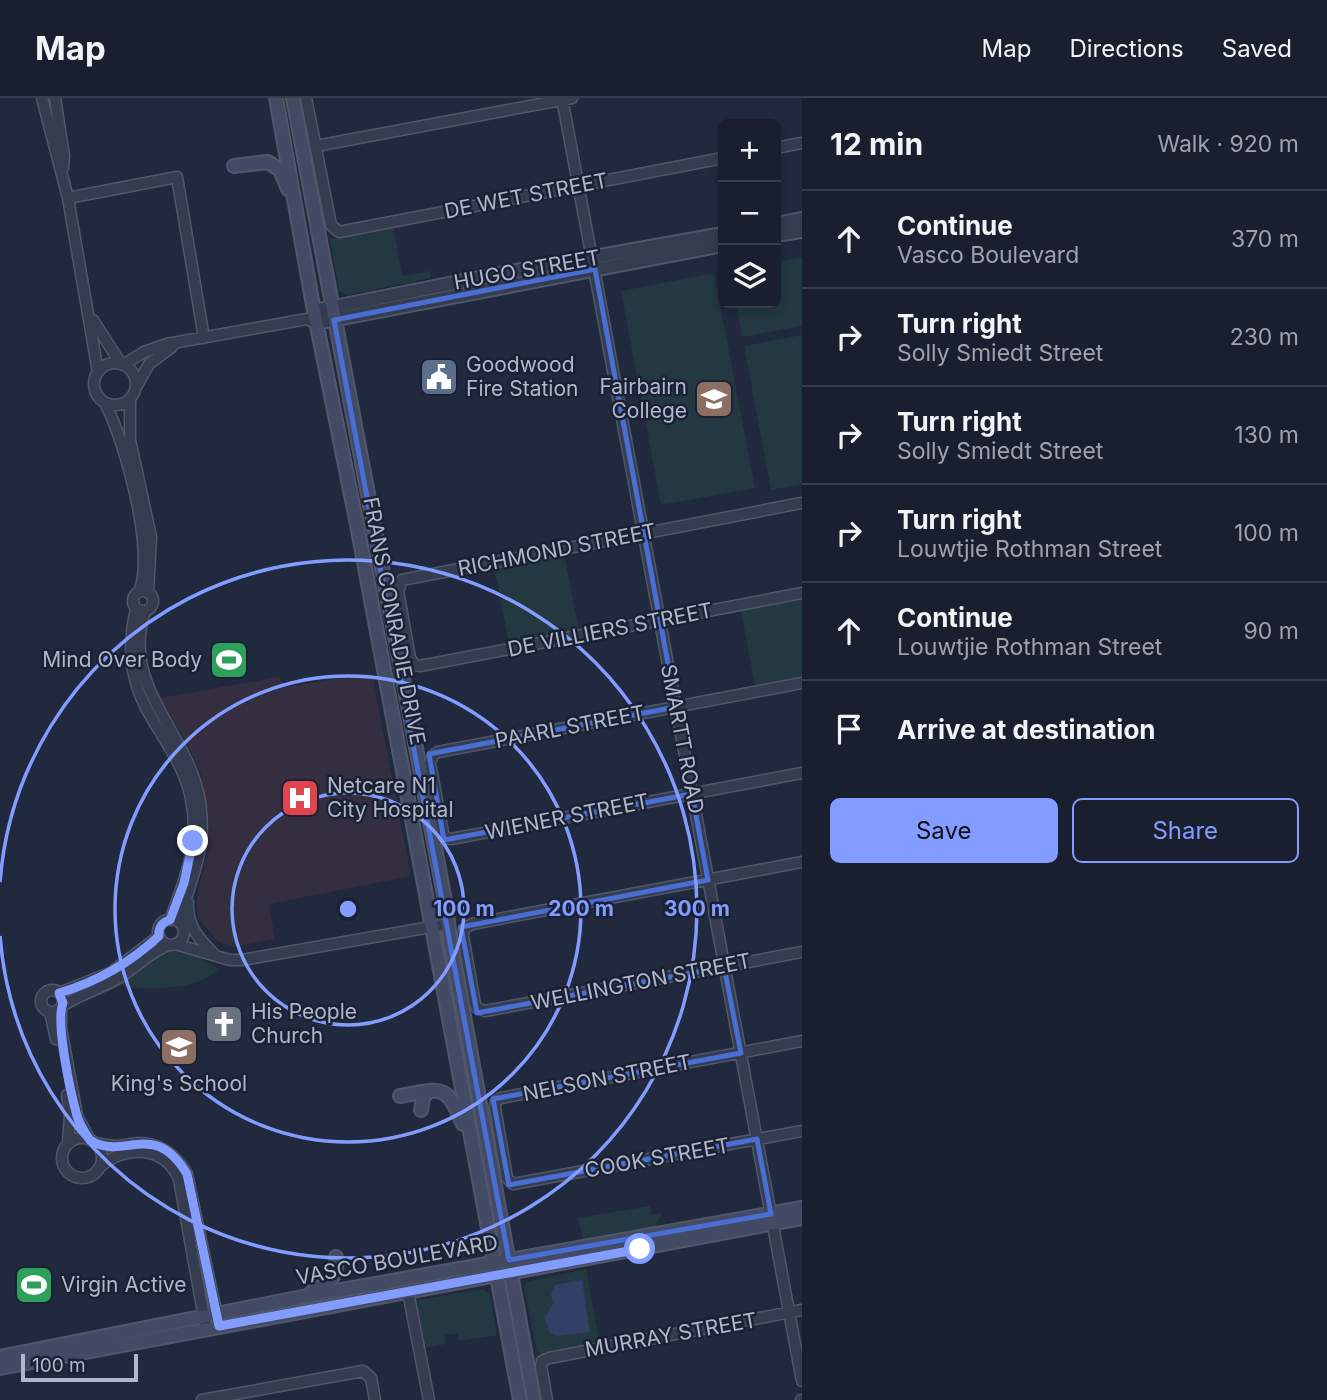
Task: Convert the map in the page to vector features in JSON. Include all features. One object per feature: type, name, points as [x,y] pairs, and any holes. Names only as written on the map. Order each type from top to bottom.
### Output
[{"type":"main road","name":"FRANS CONRADIE DRIVE","points":[[276,98],[312,318],[356,518],[520,1400]]},
{"type":"main road","name":"FRANS CONRADIE DRIVE","points":[[293,98],[534,1400]]},
{"type":"main road","points":[[234,166],[262,162],[274,165],[282,174],[296,208]]},
{"type":"main road","points":[[421,1110],[423,1097],[429,1091]]},
{"type":"main road","points":[[400,1096],[440,1091],[451,1097],[473,1150]]},
{"type":"main road","name":"VASCO BOULEVARD","points":[[771,1219],[802,1208]]},
{"type":"main road","name":"VASCO BOULEVARD","points":[[0,1368],[218,1320],[302,1297],[495,1269],[771,1219],[802,1218]]},
{"type":"main road","points":[[302,1297],[333,1278],[337,1267],[336,1257]]},
{"type":"main road","name":"VASCO BOULEVARD","points":[[218,1320],[408,1292],[495,1269]]},
{"type":"main road","name":"VASCO BOULEVARD","points":[[0,1357],[205,1323]]},
{"type":"street","points":[[42,98],[68,198],[98,372],[95,379],[96,391],[116,425],[138,509],[144,592],[153,603],[141,610],[130,641],[133,674],[146,709],[176,757],[192,805],[194,828],[178,925],[181,940],[155,950],[116,979],[58,1009],[42,1006],[43,995],[51,990],[59,993],[63,999],[58,1009],[70,1116],[68,1143],[62,1164],[70,1174],[83,1178],[92,1175],[106,1161],[117,1156],[150,1152],[160,1156],[175,1170],[205,1323]]},
{"type":"street","points":[[54,98],[64,156],[62,172]]},
{"type":"street","points":[[306,98],[316,146],[565,99]]},
{"type":"street","name":"SMARTT ROAD","points":[[565,99],[593,264],[802,1381]]},
{"type":"street","points":[[781,147],[802,144]]},
{"type":"street","name":"DE WET STREET","points":[[316,146],[331,225],[339,232],[718,159]]},
{"type":"street","points":[[68,198],[177,177],[204,338]]},
{"type":"street","points":[[781,223],[802,219]]},
{"type":"street","points":[[781,235],[802,231]]},
{"type":"street","name":"HUGO STREET","points":[[593,264],[718,235]]},
{"type":"street","name":"HUGO STREET","points":[[312,318],[593,264],[718,246]]},
{"type":"street","points":[[87,303],[100,334],[122,364],[132,372],[136,388]]},
{"type":"street","points":[[98,372],[110,364],[122,364],[167,344],[312,318]]},
{"type":"street","points":[[105,403],[121,405],[130,399],[149,364],[178,343]]},
{"type":"street","points":[[130,399],[130,440],[151,537],[144,592]]},
{"type":"street","name":"RICHMOND STREET","points":[[417,666],[410,658],[398,587],[402,580],[802,503]]},
{"type":"street","points":[[144,592],[133,598],[141,610],[139,636],[145,678],[156,707],[189,763],[200,804],[201,852],[178,925]]},
{"type":"street","name":"DE VILLIERS STREET","points":[[417,666],[802,593]]},
{"type":"street","name":"PAARL STREET","points":[[456,838],[447,838],[443,833],[430,763],[435,753],[802,683]]},
{"type":"street","name":"WIENER STREET","points":[[456,838],[802,773]]},
{"type":"street","points":[[708,880],[802,862]]},
{"type":"street","name":"WELLINGTON STREET","points":[[708,880],[467,927],[463,936],[475,1004],[479,1010],[487,1011],[802,952]]},
{"type":"street","points":[[192,885],[188,906],[192,929],[216,956]]},
{"type":"street","points":[[159,936],[171,945],[230,960],[253,959],[447,924]]},
{"type":"street","points":[[59,993],[112,972],[135,957],[159,936],[161,926],[178,925],[197,944],[216,956]]},
{"type":"street","points":[[58,1009],[77,1116],[102,1159],[98,1170]]},
{"type":"street","name":"NELSON STREET","points":[[512,1183],[508,1178],[495,1108],[499,1099],[802,1041]]},
{"type":"street","name":"COOK STREET","points":[[512,1183],[802,1131]]},
{"type":"street","points":[[68,1143],[79,1139],[117,1146],[152,1144],[172,1154],[181,1164],[187,1174],[218,1320]]},
{"type":"street","points":[[408,1292],[429,1400]]},
{"type":"street","name":"MURRAY STREET","points":[[547,1400],[541,1363],[549,1358],[802,1310]]},
{"type":"street","points":[[202,1400],[363,1371],[371,1378],[375,1400]]},
{"type":"highlighted area","points":[[595,269],[676,707],[429,754],[444,840],[692,794],[708,880],[461,927],[477,1013],[724,967],[741,1053],[493,1099],[509,1185],[757,1139],[771,1214],[509,1260],[334,320]]},
{"type":"shaded area","points":[[393,225],[402,276],[430,271],[431,278],[347,295],[339,291],[330,239]]},
{"type":"shaded area","points":[[802,257],[802,326],[742,337],[737,308],[781,308],[781,261]]},
{"type":"shaded area","points":[[714,273],[718,308],[721,308],[755,488],[661,505],[621,291]]},
{"type":"shaded area","points":[[802,335],[802,484],[771,490],[744,346]]},
{"type":"shaded area","points":[[564,554],[579,630],[509,643],[494,568]]},
{"type":"shaded area","points":[[802,599],[802,677],[755,686],[741,611]]},
{"type":"shaded area","name":"Netcare N1 City Hospital","points":[[372,673],[411,876],[269,904],[275,939],[233,947],[219,942],[197,917],[197,895],[207,854],[209,821],[201,775],[184,737],[159,698],[279,677],[285,687]]},
{"type":"shaded area","points":[[169,949],[189,952],[218,969],[210,976],[187,985],[160,988],[124,987],[122,984],[154,956]]},
{"type":"shaded area","points":[[650,1206],[652,1215],[662,1213],[653,1229],[583,1240],[578,1218]]},
{"type":"shaded area","points":[[586,1269],[600,1345],[547,1355],[537,1352],[524,1288],[527,1282]]},
{"type":"shaded area","points":[[483,1289],[490,1294],[497,1335],[459,1341],[458,1333],[445,1335],[446,1344],[420,1349],[413,1301]]},
{"type":"water","points":[[582,1280],[590,1332],[557,1336],[549,1332],[545,1317],[553,1304],[551,1294],[555,1285]]},
{"type":"place","name":"Goodwood Fire Station","points":[[439,377]]},
{"type":"place","name":"Fairbairn College","points":[[714,399]]},
{"type":"place","name":"Mind Over Body","points":[[229,660]]},
{"type":"place","name":"Netcare N1 City Hospital","points":[[300,798]]},
{"type":"place","name":"His People Church","points":[[224,1024]]},
{"type":"place","name":"King's School","points":[[179,1047]]},
{"type":"place","name":"Virgin Active","points":[[34,1285]]},
{"type":"route","points":[[193,841],[184,883],[170,920],[163,922],[159,936],[112,972],[59,993],[63,999],[61,1028],[80,1124],[95,1143],[111,1146],[152,1144],[172,1154],[181,1164],[187,1174],[219,1326],[640,1249]]}]
